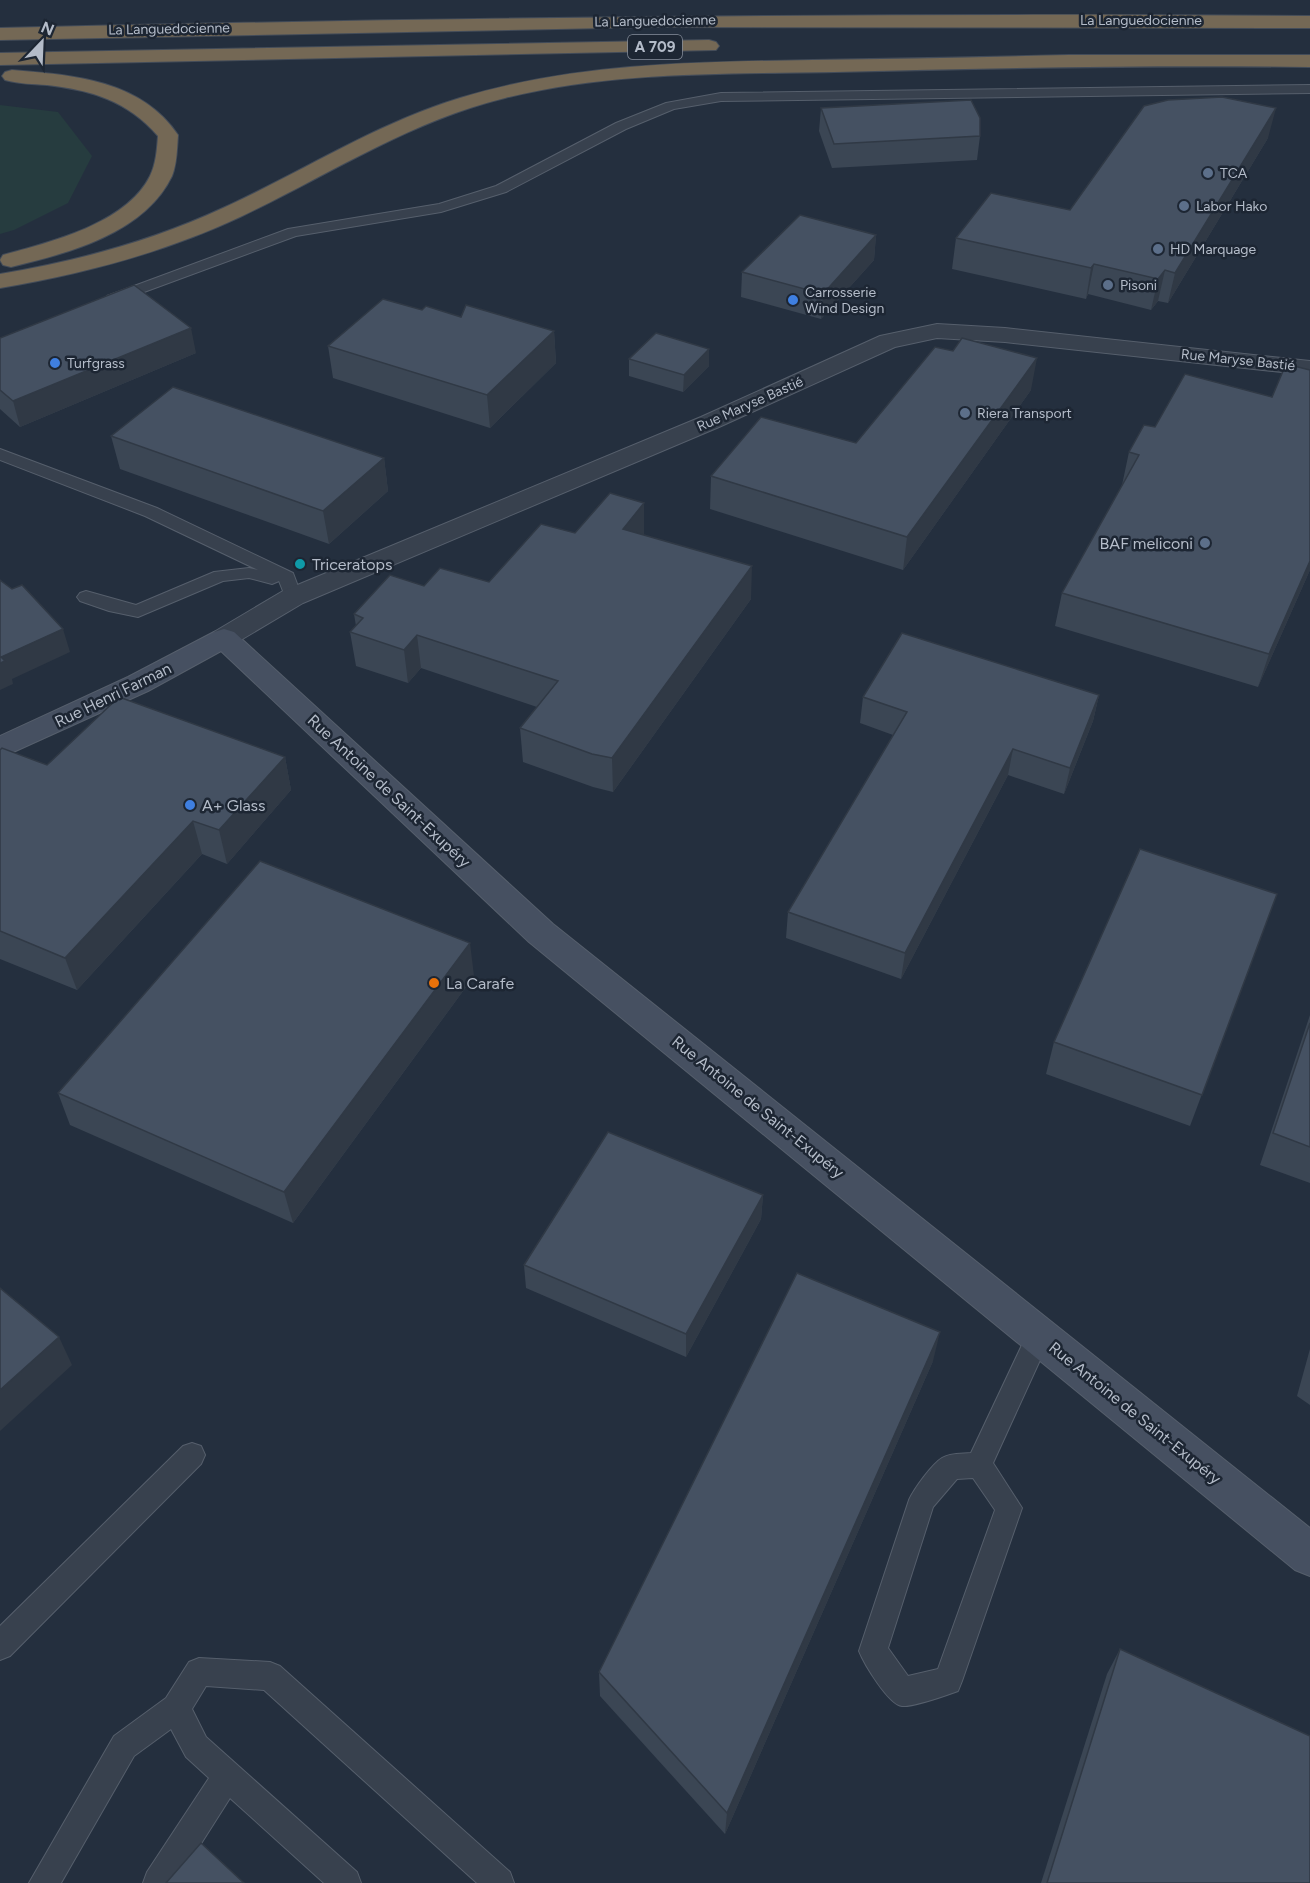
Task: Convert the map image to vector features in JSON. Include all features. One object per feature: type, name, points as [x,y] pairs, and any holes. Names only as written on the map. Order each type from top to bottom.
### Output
[{"type":"highway","name":"La Languedocienne","points":[[0,34],[627,21],[1310,22]]},
{"type":"highway","points":[[970,44],[1310,47]]},
{"type":"highway","name":"A 709","points":[[0,58],[733,46]]},
{"type":"highway","points":[[0,281],[92,262],[169,239],[253,203],[427,116],[478,99],[557,81],[608,74],[700,69],[1066,60],[1310,61]]},
{"type":"highway","points":[[0,76],[65,81],[113,93],[145,111],[168,135],[167,157],[160,177],[142,203],[116,220],[64,245],[0,262]]},
{"type":"street","name":"Rue Maryse Bastié","points":[[224,639],[293,597],[710,422],[888,341],[937,331],[1005,334],[1310,368]]},
{"type":"street","name":"Rue Henri Farman","points":[[0,748],[138,684],[224,639]]},
{"type":"street","name":"Rue Antoine de Saint-Exupéry","points":[[224,639],[541,933],[1310,1555]]},
{"type":"lane","points":[[97,304],[292,232],[441,208],[501,189],[621,126],[670,106],[721,97],[1310,89]]},
{"type":"lane","points":[[0,454],[151,512],[287,577],[293,597]]},
{"type":"lane","points":[[86,597],[115,607],[138,611],[220,576],[249,573],[272,578],[293,597]]},
{"type":"lane","points":[[979,1465],[1039,1336]]},
{"type":"lane","points":[[0,1646],[192,1455]]},
{"type":"lane","points":[[979,1465],[1009,1508],[948,1681],[902,1692],[873,1651],[922,1500],[950,1467],[979,1465]]},
{"type":"lane","points":[[44,1883],[124,1746],[176,1708],[199,1672],[270,1676],[499,1883]]},
{"type":"lane","points":[[176,1708],[196,1747],[346,1883]]},
{"type":"lane","points":[[158,1883],[227,1776]]},
{"type":"green space","points":[[0,105],[58,112],[92,156],[68,203],[14,230],[0,234]]},
{"type":"building","points":[[1222,97],[1276,108],[1175,273],[1165,270],[1158,279],[1094,264],[1091,268],[956,238],[991,193],[1070,210],[1144,106],[1168,100]]},
{"type":"building","points":[[971,100],[980,118],[980,136],[834,144],[821,108]]},
{"type":"building","points":[[800,215],[876,235],[823,294],[742,272]]},
{"type":"building","points":[[134,285],[191,328],[13,401],[0,390],[0,338]]},
{"type":"building","points":[[383,299],[422,310],[426,306],[461,317],[466,305],[554,331],[487,395],[328,346]]},
{"type":"building","points":[[656,333],[709,349],[684,375],[629,359]]},
{"type":"building","points":[[962,338],[1037,358],[907,537],[711,476],[761,417],[856,443],[935,347],[953,351]]},
{"type":"building","name":"BAF meliconi","points":[[1286,364],[1310,370],[1310,561],[1269,654],[1062,593],[1139,455],[1129,452],[1144,425],[1155,427],[1185,374],[1272,397]]},
{"type":"building","points":[[173,387],[384,458],[323,511],[111,436]]},
{"type":"building","points":[[610,493],[644,503],[623,529],[752,566],[612,758],[592,754],[520,728],[558,681],[417,635],[404,650],[350,632],[363,618],[354,614],[390,575],[424,586],[440,568],[489,582],[541,524],[575,533]]},
{"type":"building","points":[[0,580],[12,589],[22,585],[63,629],[1,657],[5,661],[0,663]]},
{"type":"building","points":[[902,633],[1099,695],[1070,768],[1013,749],[905,953],[788,912],[907,712],[863,697]]},
{"type":"building","points":[[119,697],[285,757],[219,830],[193,821],[65,958],[0,931],[0,750],[2,748],[47,765]]},
{"type":"building","points":[[1140,849],[1277,894],[1202,1095],[1054,1042]]},
{"type":"building","points":[[260,861],[470,943],[284,1192],[58,1093]]},
{"type":"building","points":[[1310,1023],[1310,1147],[1273,1133]]},
{"type":"building","points":[[608,1132],[763,1195],[686,1334],[524,1265]]},
{"type":"building","points":[[797,1273],[940,1332],[727,1813],[599,1672]]},
{"type":"building","points":[[0,1288],[59,1337],[0,1390]]},
{"type":"building","points":[[1120,1649],[1310,1736],[1310,1883],[1047,1883]]},
{"type":"building","points":[[201,1843],[244,1883],[166,1883]]},
{"type":"place","name":"TCA","points":[[1208,173]]},
{"type":"place","name":"Labor Hako","points":[[1184,206]]},
{"type":"place","name":"HD Marquage","points":[[1158,249]]},
{"type":"place","name":"Pisoni","points":[[1108,285]]},
{"type":"place","name":"Carrosserie Wind Design","points":[[793,300]]},
{"type":"place","name":"Turfgrass","points":[[55,363]]},
{"type":"place","name":"Riera Transport","points":[[965,413]]},
{"type":"place","name":"BAF meliconi","points":[[1205,543]]},
{"type":"place","name":"Triceratops","points":[[300,564]]},
{"type":"place","name":"A+ Glass","points":[[190,805]]},
{"type":"place","name":"La Carafe","points":[[434,983]]}]
